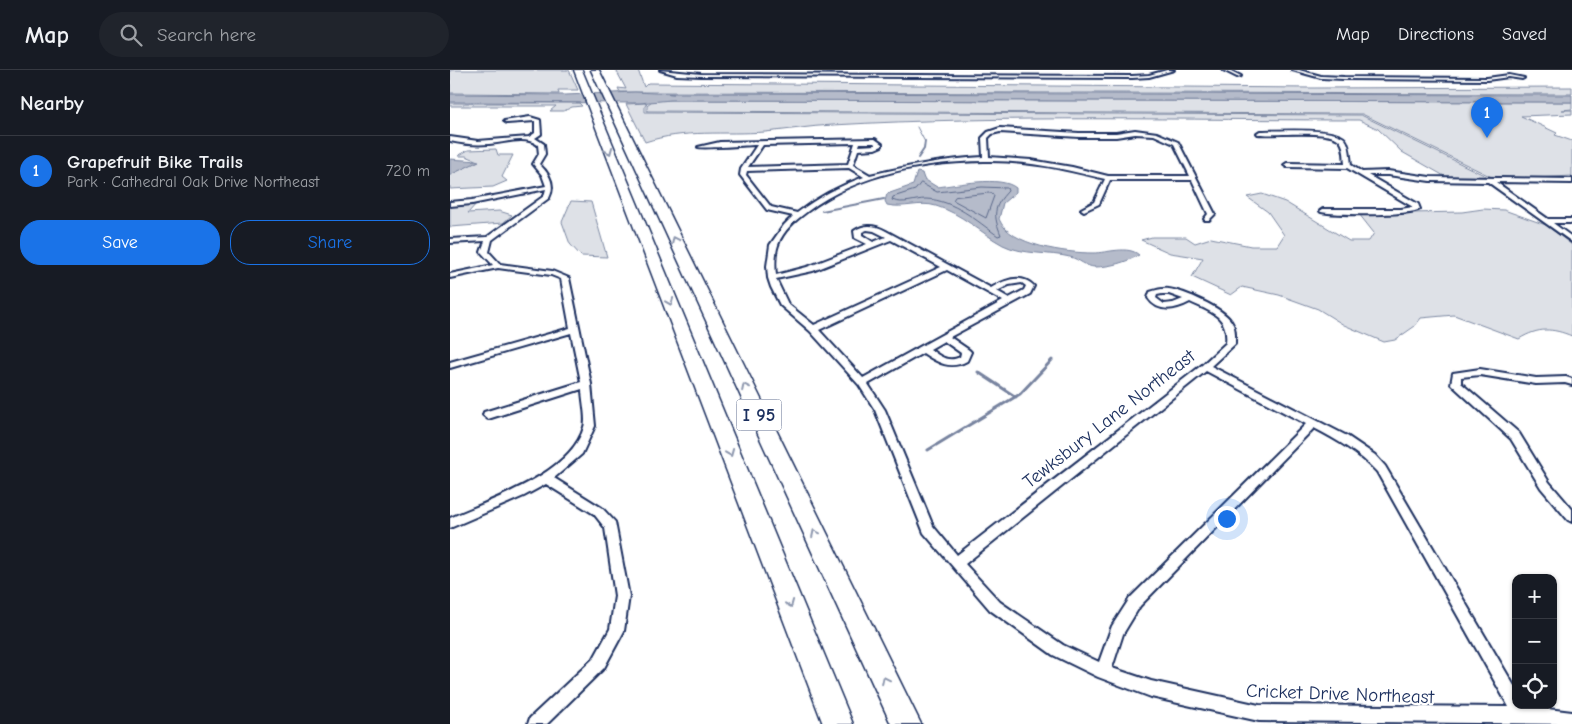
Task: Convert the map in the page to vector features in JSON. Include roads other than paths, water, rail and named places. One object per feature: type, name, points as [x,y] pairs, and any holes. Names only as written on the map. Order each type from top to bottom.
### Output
[{"type":"highway","name":"I 95","points":[[578,70],[838,724]]},
{"type":"highway","name":"I 95","points":[[595,70],[906,724]]},
{"type":"street","points":[[662,70],[677,74],[701,76],[1014,77],[1132,77],[1149,76],[1172,70]]},
{"type":"street","points":[[1014,70],[1014,77]]},
{"type":"street","points":[[1225,70],[1239,76]]},
{"type":"street","points":[[1294,70],[1321,76],[1363,78],[1487,79],[1509,76],[1522,78]]},
{"type":"street","points":[[1351,70],[1363,78]]},
{"type":"street","points":[[1508,70],[1509,76]]},
{"type":"street","points":[[1418,74],[1425,79]]},
{"type":"street","points":[[450,140],[460,142],[494,142],[530,139],[538,134],[536,120],[507,121]]},
{"type":"street","points":[[986,159],[985,138],[990,133],[1000,130],[1079,135],[1116,135],[1135,132],[1154,134],[1176,143],[1212,214],[1207,219]]},
{"type":"street","points":[[1260,133],[1328,133],[1339,136],[1344,140],[1348,166]]},
{"type":"street","points":[[450,241],[489,239],[547,197],[550,191],[545,172],[536,164],[542,154],[541,144],[530,139]]},
{"type":"street","points":[[850,166],[858,141]]},
{"type":"street","points":[[701,147],[720,144],[858,141],[875,141],[880,144],[872,148],[856,148]]},
{"type":"street","points":[[761,143],[744,169],[743,175],[769,209],[798,215]]},
{"type":"street","name":"Cricket Drive Northeast","points":[[1193,178],[1108,178],[1072,168],[1031,162],[986,159],[925,164],[869,177],[825,196],[786,226],[774,245],[771,266],[772,278],[784,305],[813,329],[862,383],[880,410],[928,528],[956,563],[995,606],[1058,650],[1102,672],[1151,689],[1259,713],[1521,712],[1572,720]]},
{"type":"street","points":[[1288,165],[1348,166],[1416,205],[1417,209],[1402,211],[1323,210]]},
{"type":"street","points":[[744,169],[850,166],[869,177]]},
{"type":"street","points":[[1363,173],[1388,173],[1430,179],[1572,180]]},
{"type":"street","points":[[1084,209],[1097,203],[1108,178]]},
{"type":"street","points":[[1490,180],[1572,240]]},
{"type":"street","points":[[450,204],[472,202],[549,187]]},
{"type":"street","points":[[1546,221],[1572,221]]},
{"type":"street","points":[[872,244],[858,236],[858,231],[867,227],[878,228],[946,268],[1009,301]]},
{"type":"street","points":[[772,278],[810,269],[891,237]]},
{"type":"street","points":[[489,239],[485,252],[498,266]]},
{"type":"street","points":[[450,276],[498,266],[552,273],[565,278],[586,384],[590,426],[578,451],[546,478],[520,493],[450,523]]},
{"type":"street","points":[[813,329],[946,268]]},
{"type":"street","points":[[862,383],[1028,292],[1030,286],[1024,281],[1010,282],[997,287],[991,292]]},
{"type":"street","name":"Tewksbury Lane Northeast","points":[[956,563],[1205,367],[1230,344],[1232,331],[1226,320],[1216,313],[1188,300]]},
{"type":"street","points":[[450,365],[575,329]]},
{"type":"street","points":[[924,349],[944,362],[954,364],[964,359],[966,352],[944,337]]},
{"type":"street","points":[[1205,367],[1343,439],[1371,458],[1381,469],[1521,712]]},
{"type":"street","points":[[1572,382],[1566,380],[1536,381],[1480,372],[1456,375],[1456,384],[1515,436],[1545,485],[1572,517]]},
{"type":"street","points":[[488,415],[586,384]]},
{"type":"street","points":[[1102,672],[1117,631],[1135,602],[1312,424]]},
{"type":"street","points":[[541,723],[599,663],[617,631],[622,596],[611,526],[598,511],[546,478]]},
{"type":"water","points":[[635,92],[674,94],[664,93],[1572,95],[1572,102],[671,100],[639,103],[450,102],[450,94],[565,95]]},
{"type":"water","points":[[450,159],[479,161],[450,175]]},
{"type":"water","points":[[917,172],[922,173],[924,179],[937,187],[989,181],[1009,184],[1016,188],[1016,192],[1003,203],[999,219],[1005,228],[1027,242],[1069,251],[1093,253],[1129,250],[1139,255],[1118,264],[1092,267],[1070,257],[1027,252],[1003,245],[946,209],[924,204],[887,205],[885,201],[887,194],[913,185]]},
{"type":"waterway","points":[[917,127],[925,142]]},
{"type":"waterway","points":[[918,158],[924,149],[925,142]]},
{"type":"waterway","points":[[822,211],[884,199]]},
{"type":"waterway","points":[[1016,397],[1052,360]]},
{"type":"waterway","points":[[978,372],[1016,397]]},
{"type":"waterway","points":[[928,450],[1016,397]]},
{"type":"place","name":"Grapefruit Bike Trails","points":[[1487,138]]}]
